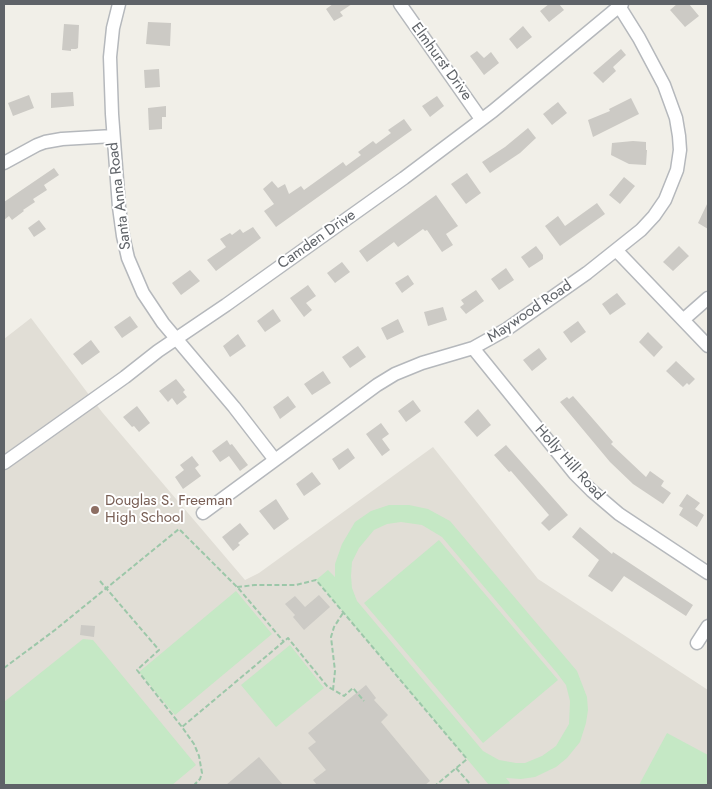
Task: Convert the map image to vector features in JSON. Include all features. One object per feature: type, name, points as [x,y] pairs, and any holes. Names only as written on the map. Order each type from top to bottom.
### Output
[{"type":"street","name":"Santa Anna Road","points":[[119,4],[113,28],[110,58],[113,136],[119,207],[128,258],[143,293],[175,340],[234,407],[275,460]]},
{"type":"street","name":"Elmhurst Drive","points":[[400,4],[481,120]]},
{"type":"street","name":"Camden Drive","points":[[4,463],[404,178],[481,120],[620,5]]},
{"type":"street","name":"Maywood Road","points":[[202,513],[395,374],[422,363],[473,348],[507,329],[588,273],[641,230],[654,216],[665,200],[677,170],[680,150],[676,118],[664,85],[620,5]]},
{"type":"street","points":[[4,163],[46,142],[62,139],[113,136]]},
{"type":"street","points":[[616,250],[708,346]]},
{"type":"street","points":[[683,320],[708,298]]},
{"type":"street","name":"Holly Hill Road","points":[[473,348],[575,474],[592,491],[619,514],[708,573]]},
{"type":"street","points":[[697,643],[708,626]]},
{"type":"path","points":[[4,668],[55,630],[179,529],[237,587],[284,642]]},
{"type":"path","points":[[237,587],[296,585],[316,580],[467,759],[436,785]]},
{"type":"path","points":[[100,581],[159,650],[136,670],[194,744],[199,756],[202,773],[196,785]]},
{"type":"path","points":[[333,690],[335,671],[331,637],[334,627],[343,612]]},
{"type":"path","points":[[184,729],[182,727],[288,638],[327,686],[344,696],[354,688],[364,701]]},
{"type":"path","points":[[456,768],[471,785]]},
{"type":"shaded area","name":"Douglas S. Freeman High School","points":[[31,318],[102,412],[245,580],[259,573],[433,447],[538,579],[708,690],[708,785],[4,785],[4,339]]},
{"type":"green space","points":[[389,505],[409,505],[428,509],[450,521],[577,671],[587,697],[586,723],[580,742],[567,758],[556,767],[535,777],[521,779],[506,778],[510,783],[508,785],[489,785],[316,580],[328,570],[335,577],[335,564],[342,544],[355,522],[371,511]],"holes":[[[401,522],[422,525],[442,537],[566,685],[570,701],[569,724],[556,746],[542,756],[525,763],[516,763],[499,760],[483,751],[357,601],[352,588],[352,562],[359,548],[374,530],[387,524]]]},
{"type":"green space","points":[[439,540],[558,680],[483,743],[364,603]]},
{"type":"green space","points":[[236,591],[272,634],[175,715],[139,672]]},
{"type":"green space","points":[[83,639],[93,640],[196,765],[172,785],[4,785],[4,702]]},
{"type":"green space","points":[[290,645],[324,688],[276,727],[241,685]]},
{"type":"green space","points":[[667,733],[708,755],[708,785],[639,785]]},
{"type":"building","points":[[333,4],[352,4],[340,12],[343,16],[334,21],[326,9]]},
{"type":"building","points":[[549,4],[559,4],[564,10],[549,22],[540,11]]},
{"type":"building","points":[[677,4],[689,4],[699,16],[685,27],[670,10]]},
{"type":"building","points":[[148,22],[171,23],[170,46],[146,44]]},
{"type":"building","points":[[64,24],[79,25],[78,48],[71,49],[71,51],[62,50]]},
{"type":"building","points":[[523,26],[532,37],[517,49],[509,39]]},
{"type":"building","points":[[621,49],[626,55],[613,67],[616,71],[603,83],[593,73]]},
{"type":"building","points":[[477,51],[484,58],[491,52],[499,63],[484,75],[470,56]]},
{"type":"building","points":[[159,69],[160,87],[145,88],[144,70]]},
{"type":"building","points":[[73,92],[74,106],[51,108],[51,93]]},
{"type":"building","points":[[29,95],[34,108],[13,116],[8,103]]},
{"type":"building","points":[[437,96],[444,106],[430,117],[422,106]]},
{"type":"building","points":[[631,98],[639,114],[593,137],[588,120],[610,111],[609,109]]},
{"type":"building","points":[[558,102],[567,113],[552,125],[543,114]]},
{"type":"building","points":[[166,106],[166,117],[162,117],[162,129],[149,130],[148,108]]},
{"type":"building","points":[[404,119],[412,130],[276,227],[264,211],[274,204],[263,189],[272,181],[278,188],[285,184],[289,194],[301,186],[304,190],[343,162],[346,166],[361,155],[358,152],[373,141],[376,144],[391,133],[388,130]]},
{"type":"building","points":[[528,128],[536,138],[520,153],[490,173],[482,162],[505,147]]},
{"type":"building","points":[[646,142],[646,165],[629,164],[611,155],[612,143]]},
{"type":"building","points":[[54,168],[59,175],[44,185],[47,190],[33,199],[35,202],[12,220],[9,216],[4,220],[4,202]]},
{"type":"building","points":[[467,173],[481,193],[466,204],[451,184]]},
{"type":"building","points":[[624,177],[635,186],[620,204],[609,195]]},
{"type":"building","points":[[436,195],[458,226],[446,234],[453,245],[442,252],[427,230],[423,229],[398,247],[394,242],[367,262],[359,251]]},
{"type":"building","points":[[708,202],[708,229],[698,223]]},
{"type":"building","points":[[597,203],[605,214],[560,246],[545,226],[558,216],[565,226]]},
{"type":"building","points":[[39,220],[46,229],[34,237],[28,228]]},
{"type":"building","points":[[253,227],[261,238],[216,271],[207,260],[226,247],[220,239],[230,233],[232,235],[240,229],[243,233]]},
{"type":"building","points":[[536,246],[543,255],[543,259],[529,268],[521,257]]},
{"type":"building","points":[[679,246],[689,256],[673,271],[663,262]]},
{"type":"building","points":[[342,262],[350,272],[335,283],[327,273]]},
{"type":"building","points":[[506,268],[514,280],[499,290],[491,279]]},
{"type":"building","points":[[190,270],[200,281],[181,295],[172,283]]},
{"type":"building","points":[[408,275],[414,284],[402,293],[395,283]]},
{"type":"building","points":[[308,285],[316,296],[306,303],[312,310],[304,317],[290,298]]},
{"type":"building","points":[[476,290],[484,301],[466,314],[460,307],[464,304],[461,300]]},
{"type":"building","points":[[617,293],[626,304],[610,315],[602,304]]},
{"type":"building","points":[[443,307],[447,320],[428,326],[424,312]]},
{"type":"building","points":[[273,309],[281,321],[265,332],[257,321]]},
{"type":"building","points":[[130,316],[138,327],[122,338],[114,327]]},
{"type":"building","points":[[398,319],[404,332],[387,340],[381,328]]},
{"type":"building","points":[[578,321],[586,332],[571,343],[563,332]]},
{"type":"building","points":[[648,332],[663,347],[654,357],[639,342]]},
{"type":"building","points":[[238,334],[246,346],[230,357],[223,346]]},
{"type":"building","points":[[91,340],[100,352],[82,365],[73,354]]},
{"type":"building","points":[[358,346],[366,357],[350,368],[342,357]]},
{"type":"building","points":[[539,348],[547,359],[532,371],[523,360]]},
{"type":"building","points":[[676,361],[695,379],[689,385],[687,383],[683,387],[666,371]]},
{"type":"building","points":[[323,371],[331,383],[312,395],[304,384]]},
{"type":"building","points":[[176,379],[185,390],[183,392],[187,397],[177,405],[172,398],[168,402],[159,391]]},
{"type":"building","points":[[288,396],[296,407],[280,419],[273,407]]},
{"type":"building","points":[[573,396],[613,442],[611,444],[646,477],[650,471],[664,481],[661,486],[671,493],[663,504],[633,484],[610,462],[560,402],[567,397],[569,399]]},
{"type":"building","points":[[413,400],[421,411],[406,422],[398,411]]},
{"type":"building","points":[[137,406],[150,423],[139,432],[123,417]]},
{"type":"building","points":[[478,409],[491,425],[477,437],[464,422]]},
{"type":"building","points":[[381,423],[389,434],[382,439],[390,450],[382,456],[366,434]]},
{"type":"building","points":[[227,440],[248,465],[240,471],[229,456],[220,462],[212,451]]},
{"type":"building","points":[[506,445],[568,515],[549,531],[541,523],[549,515],[511,471],[509,472],[494,455]]},
{"type":"building","points":[[348,448],[355,458],[339,470],[332,459]]},
{"type":"building","points":[[192,456],[199,465],[195,468],[201,476],[183,489],[175,477],[184,470],[180,465]]},
{"type":"building","points":[[312,472],[321,484],[304,496],[296,484]]},
{"type":"building","points":[[687,494],[700,503],[695,509],[704,515],[697,527],[679,515],[683,508],[679,506]]},
{"type":"building","points":[[276,499],[289,519],[274,530],[259,511]]},
{"type":"building","points":[[240,523],[249,534],[238,543],[240,545],[233,551],[222,537]]},
{"type":"building","points":[[580,527],[612,554],[613,552],[693,605],[686,616],[624,576],[612,592],[588,576],[599,560],[572,537]]},
{"type":"building","points":[[319,595],[330,607],[304,630],[293,617],[295,615],[285,604],[295,596],[305,607]]},
{"type":"building","points":[[81,625],[95,626],[94,637],[80,635]]},
{"type":"building","points":[[366,685],[376,698],[374,700],[388,715],[381,722],[430,781],[425,785],[317,785],[313,780],[326,770],[308,748],[316,742],[308,733]]},
{"type":"building","points":[[259,757],[283,785],[226,785]]},
{"type":"place","name":"Douglas S. Freeman High School","points":[[95,510]]}]
